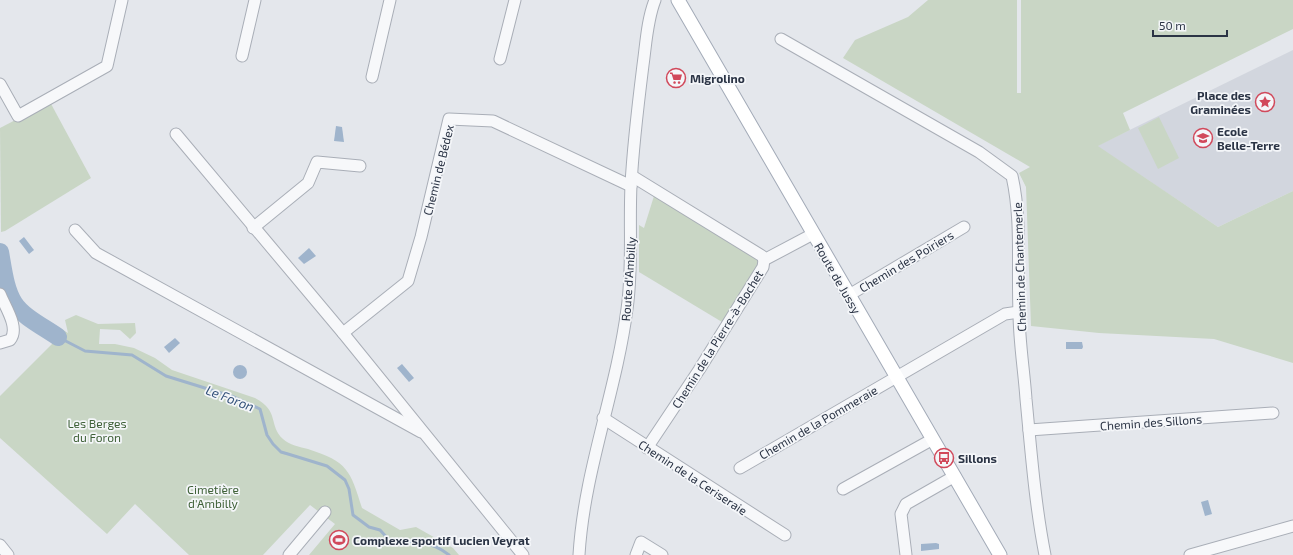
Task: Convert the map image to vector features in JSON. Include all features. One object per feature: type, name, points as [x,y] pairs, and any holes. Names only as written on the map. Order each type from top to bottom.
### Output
[{"type":"main road","name":"Route de Jussy","points":[[678,0],[1000,555]]},
{"type":"street","points":[[0,84],[18,116],[107,66],[122,0]]},
{"type":"street","points":[[242,56],[255,0]]},
{"type":"street","points":[[372,77],[390,0]]},
{"type":"street","points":[[500,59],[515,0]]},
{"type":"street","name":"Route d'Ambilly","points":[[579,555],[586,492],[603,418],[616,372],[627,308],[631,269],[631,181],[635,131],[649,24],[656,0]]},
{"type":"street","name":"Chemin de Chantemerle","points":[[781,39],[979,152],[1012,176],[1017,198],[1019,226],[1019,312],[1029,430],[1036,497],[1046,555]]},
{"type":"street","name":"Chemin de Bédex","points":[[343,333],[408,281],[421,237],[449,119],[493,120],[631,181]]},
{"type":"street","points":[[176,134],[253,228],[343,333],[523,555]]},
{"type":"street","points":[[253,228],[308,183],[317,162],[360,166]]},
{"type":"street","name":"Chemin de la Pierre-à-Bochet","points":[[631,181],[736,240],[762,256],[764,260],[763,267],[703,363],[647,448]]},
{"type":"street","name":"Chemin des Poiriers","points":[[849,295],[964,227]]},
{"type":"street","points":[[75,230],[96,253],[425,434]]},
{"type":"street","points":[[764,260],[813,234]]},
{"type":"street","points":[[0,294],[10,316],[14,332],[10,340],[0,343]]},
{"type":"street","name":"Chemin de la Pommeraie","points":[[740,468],[1008,312],[1019,312]]},
{"type":"street","name":"Chemin des Sillons","points":[[1029,430],[1273,413]]},
{"type":"street","name":"Chemin de la Ceriseraie","points":[[603,418],[647,448],[785,535]]},
{"type":"street","points":[[843,489],[933,439]]},
{"type":"street","points":[[906,555],[901,514],[906,504],[955,476]]},
{"type":"street","points":[[289,555],[325,512]]},
{"type":"street","points":[[1190,555],[1293,526]]},
{"type":"street","points":[[636,555],[641,542],[662,555]]},
{"type":"street","points":[[0,545],[8,555]]},
{"type":"shaded area","name":"Ecole Belle-Terre","points":[[1293,50],[1293,191],[1218,227],[1097,146]]},
{"type":"green space","points":[[928,0],[1017,0],[1017,93],[1021,93],[1021,0],[1293,0],[1293,29],[1123,113],[1130,130],[1098,146],[1218,227],[1293,191],[1293,363],[1214,339],[1099,333],[1031,326],[1026,187],[1019,173],[1030,167],[843,58],[855,40],[908,17]]},
{"type":"green space","points":[[50,102],[91,178],[5,231],[1,232],[0,128]]},
{"type":"green space","points":[[1159,117],[1179,158],[1158,169],[1138,128]]},
{"type":"green space","points":[[654,196],[760,261],[722,322],[639,272],[639,225],[644,228]]},
{"type":"green space","points":[[76,315],[98,324],[135,323],[136,333],[130,339],[120,330],[100,329],[99,344],[115,344],[134,348],[155,358],[172,370],[255,398],[263,403],[271,413],[276,429],[285,441],[298,447],[332,458],[346,469],[354,485],[362,508],[400,530],[416,527],[453,548],[459,555],[309,555],[335,524],[310,505],[263,555],[189,555],[135,504],[107,534],[0,438],[0,396],[55,341],[60,328],[68,333],[65,320]]},
{"type":"water","points":[[336,126],[342,127],[344,142],[334,141]]},
{"type":"water","points":[[24,237],[34,250],[29,254],[19,241]]},
{"type":"water","points":[[309,248],[316,256],[304,264],[298,258]]},
{"type":"water","points":[[175,338],[180,343],[169,353],[164,347]]},
{"type":"water","points":[[1066,342],[1082,342],[1083,347],[1082,349],[1066,349]]},
{"type":"water","points":[[402,364],[414,378],[409,382],[397,368]]},
{"type":"water","points":[[240,365],[245,367],[247,372],[245,377],[240,379],[235,377],[233,372],[235,367]]},
{"type":"water","points":[[1208,500],[1212,514],[1205,516],[1201,502]]},
{"type":"water","points":[[921,544],[939,544],[939,549],[921,551]]},
{"type":"waterway","name":"Le Foron","points":[[0,252],[6,285],[14,303],[28,317],[58,337]]},
{"type":"waterway","name":"Le Foron","points":[[58,337],[85,351],[132,355],[166,376],[234,397],[260,409],[267,435],[281,452],[327,466],[345,480],[349,489],[353,515],[369,527],[380,530],[390,541],[421,542],[435,546],[449,555]]},
{"type":"place","name":"Migrolino","points":[[676,78]]},
{"type":"place","name":"Place des Graminées","points":[[1265,102]]},
{"type":"place","name":"Ecole Belle-Terre","points":[[1203,138]]},
{"type":"place","name":"Sillons","points":[[944,458]]},
{"type":"place","name":"Complexe sportif Lucien Veyrat","points":[[339,540]]},
{"type":"park label","name":"Les Berges du Foron","points":[[97,430]]},
{"type":"park label","name":"Cimetière d'Ambilly","points":[[213,496]]}]
